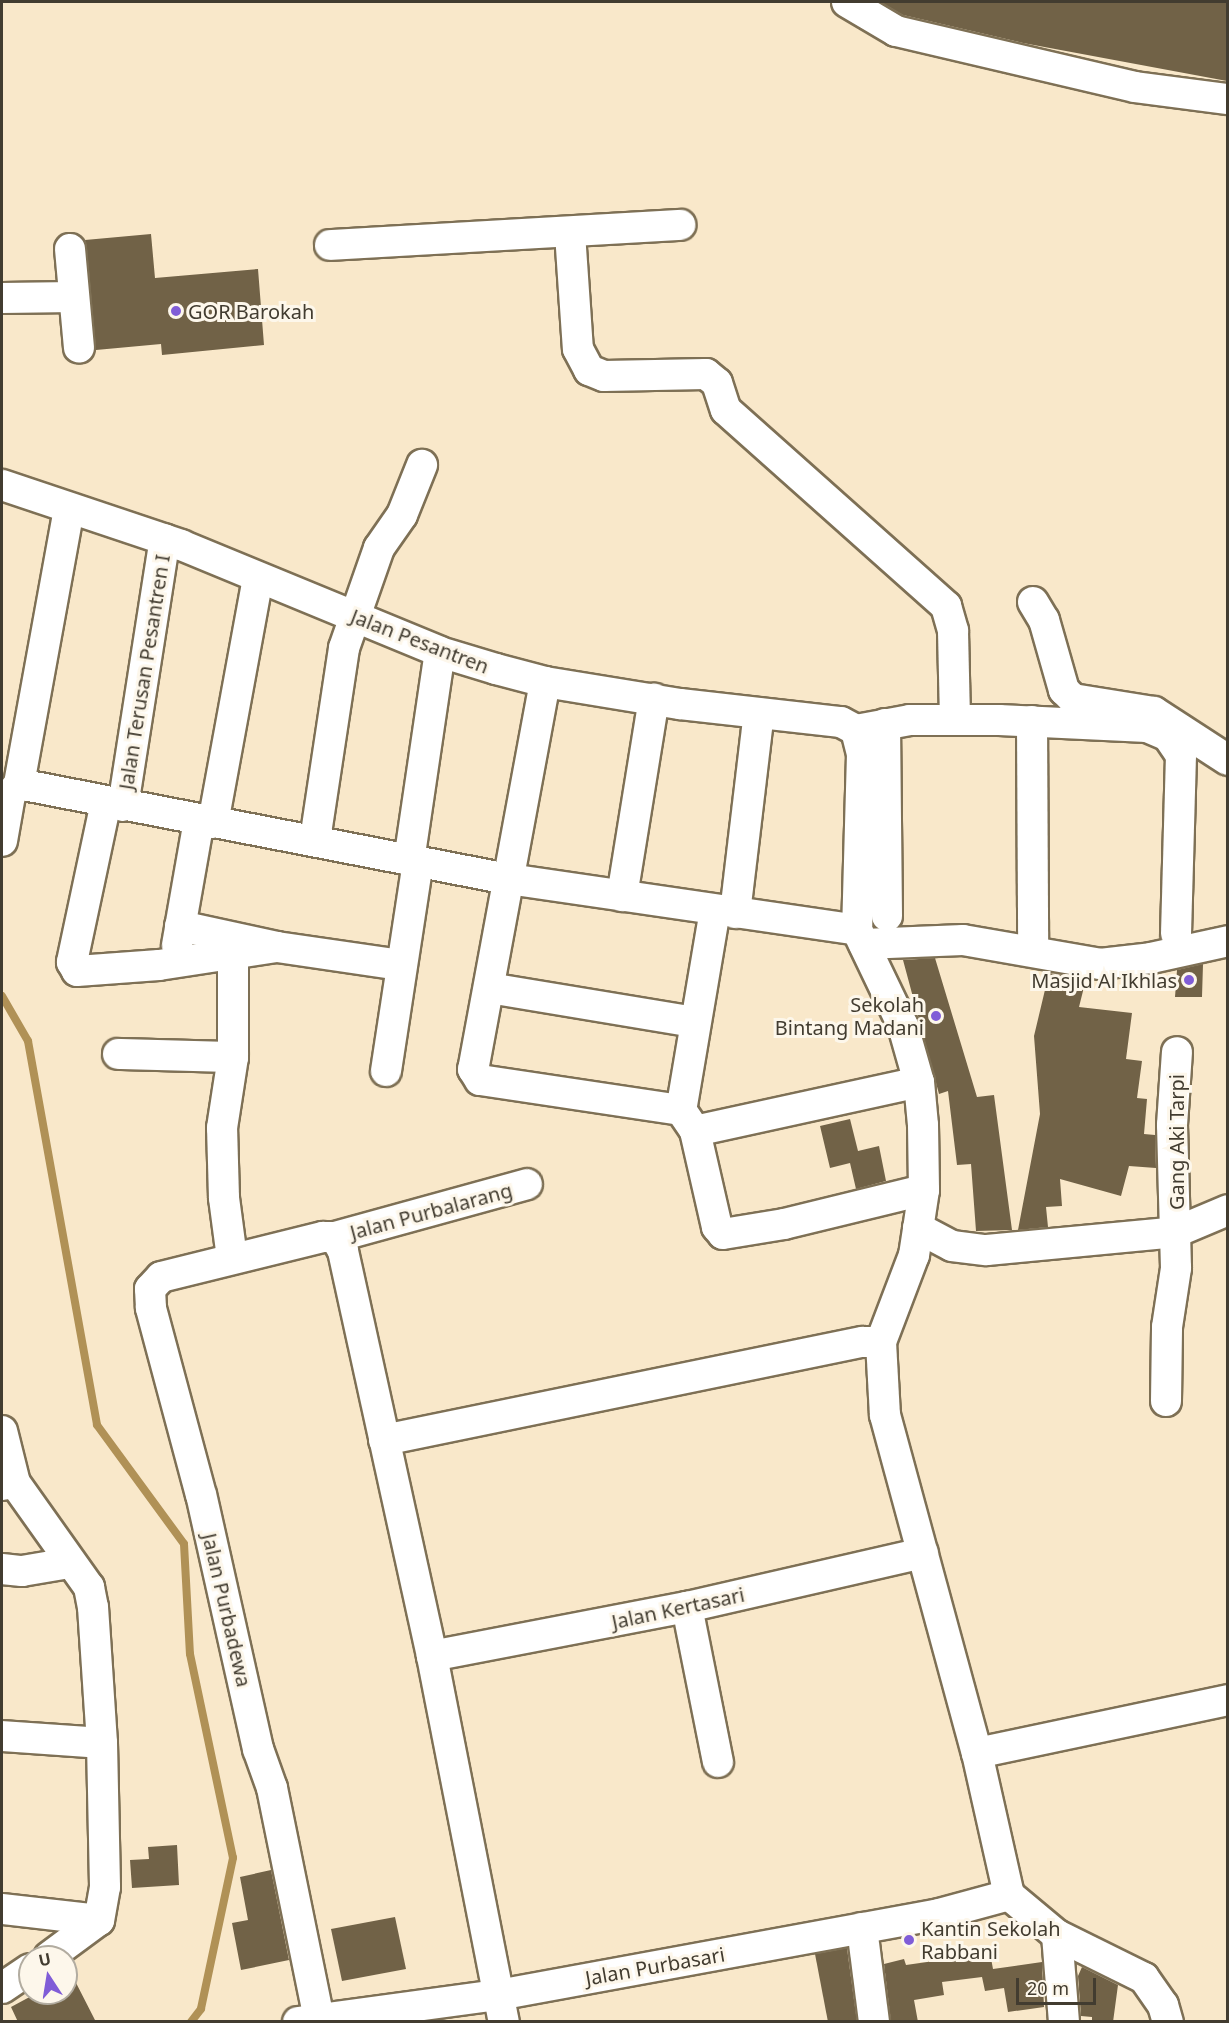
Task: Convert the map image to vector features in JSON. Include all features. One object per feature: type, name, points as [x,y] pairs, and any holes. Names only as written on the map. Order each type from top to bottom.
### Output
[{"type":"street","points":[[848,2],[896,31],[1135,87],[1227,99]]},
{"type":"street","points":[[330,245],[680,225]]},
{"type":"street","points":[[570,233],[578,349],[589,370],[604,376],[706,374],[717,383],[726,410],[946,606],[953,631],[955,719]]},
{"type":"street","points":[[70,249],[63,297],[79,348]]},
{"type":"street","points":[[2,298],[63,297]]},
{"type":"street","points":[[315,840],[344,648],[379,548],[402,515],[422,465]]},
{"type":"street","name":"Jalan Pesantren","points":[[2,485],[67,518],[165,539],[440,652],[545,682],[654,699],[841,722],[855,730]]},
{"type":"street","points":[[2,841],[10,795],[19,784],[67,518]]},
{"type":"street","name":"Jalan Terusan Pesantren I","points":[[165,539],[114,804],[74,968],[91,971],[174,963]]},
{"type":"street","points":[[258,578],[206,821],[180,926],[174,963],[233,956],[277,946]]},
{"type":"street","points":[[1033,602],[1044,620],[1064,690],[1073,699],[1155,712],[1227,760]]},
{"type":"street","points":[[386,1071],[440,652]]},
{"type":"street","points":[[545,682],[473,1069],[480,1080],[688,1121],[919,1082]]},
{"type":"street","points":[[622,896],[654,699]]},
{"type":"street","points":[[759,713],[725,912],[695,1022],[688,1121],[717,1227],[723,1234],[784,1224],[924,1190]]},
{"type":"street","points":[[1168,2022],[1163,2005],[1144,1978],[1057,1935],[1009,1895],[977,1753],[885,1415],[881,1342],[914,1255],[924,1190],[919,1082],[903,1026],[860,937],[862,754],[855,730],[885,724],[955,719],[1147,727],[1168,736],[1181,755],[1176,934]]},
{"type":"street","points":[[1032,721],[1033,942]]},
{"type":"street","points":[[885,724],[887,916]]},
{"type":"street","points":[[19,784],[509,879],[725,912],[860,937],[963,940],[1100,964],[1151,958],[1227,941]]},
{"type":"street","points":[[180,926],[277,946],[400,964]]},
{"type":"street","points":[[232,1258],[224,1198],[222,1128],[233,1057],[233,956]]},
{"type":"street","points":[[489,988],[695,1022]]},
{"type":"street","name":"Gang Aki Tarpi","points":[[1166,1401],[1167,1327],[1176,1268],[1172,1125],[1177,1052]]},
{"type":"street","points":[[118,1053],[233,1057]]},
{"type":"street","name":"Jalan Purbalarang","points":[[232,1258],[335,1237],[527,1184]]},
{"type":"street","points":[[918,1228],[952,1246],[987,1250],[1176,1232],[1227,1210]]},
{"type":"street","points":[[335,1237],[343,1251],[432,1656],[501,2008]]},
{"type":"street","name":"Jalan Purbadewa","points":[[232,1258],[161,1277],[150,1289],[151,1308],[201,1495],[258,1749],[272,1788],[309,2020]]},
{"type":"street","points":[[384,1440],[863,1342],[881,1342]]},
{"type":"street","points":[[2,1431],[8,1484],[89,1587],[93,1607],[102,1743],[105,1887],[99,1920],[66,1945]]},
{"type":"street","name":"Jalan Kertasari","points":[[432,1656],[687,1607],[923,1553]]},
{"type":"street","points":[[2,1569],[22,1571],[69,1563]]},
{"type":"street","points":[[687,1607],[718,1762]]},
{"type":"street","points":[[977,1753],[1227,1700]]},
{"type":"street","points":[[2,1736],[102,1743]]},
{"type":"street","name":"Jalan Purbasari","points":[[309,2020],[501,2008],[1009,1895]]},
{"type":"street","points":[[2,1909],[99,1920]]},
{"type":"street","points":[[862,1928],[874,2022]]},
{"type":"street","points":[[1057,1935],[1064,2022]]},
{"type":"street","points":[[2,1988],[18,1978]]},
{"type":"building","points":[[880,2],[1227,2],[1227,81],[1023,43],[903,15]]},
{"type":"building","name":"GOR Barokah","points":[[151,234],[155,278],[258,269],[264,345],[162,355],[161,344],[96,350],[85,240]]},
{"type":"building","points":[[935,958],[977,1097],[994,1095],[1012,1230],[976,1231],[971,1164],[957,1165],[948,1091],[939,1094],[903,960]]},
{"type":"building","name":"Masjid Al Ikhlas","points":[[1203,964],[1202,997],[1175,997],[1177,970]]},
{"type":"building","points":[[1049,973],[1086,979],[1079,1007],[1132,1013],[1126,1059],[1142,1061],[1137,1098],[1147,1099],[1144,1134],[1155,1135],[1156,1168],[1129,1166],[1121,1196],[1060,1179],[1062,1206],[1046,1207],[1048,1227],[1018,1230],[1040,1114],[1034,1036]]},
{"type":"building","points":[[850,1119],[858,1151],[879,1146],[886,1181],[856,1189],[850,1163],[830,1168],[820,1126]]},
{"type":"building","points":[[177,1845],[179,1885],[132,1888],[130,1860],[149,1859],[148,1847]]},
{"type":"building","points":[[271,1870],[289,1960],[241,1970],[232,1923],[248,1920],[240,1877]]},
{"type":"building","points":[[395,1917],[406,1969],[342,1981],[331,1929]]},
{"type":"building","points":[[847,1948],[857,2022],[828,2022],[815,1954]]},
{"type":"building","points":[[990,1953],[993,1969],[1042,1962],[1044,2007],[1008,2012],[1004,1988],[985,1991],[982,1977],[942,1982],[944,1995],[914,2000],[918,2022],[891,2022],[884,1964],[904,1959],[906,1965]]},
{"type":"building","points":[[1082,1967],[1118,1985],[1113,2022],[1092,2022],[1092,2017],[1081,2016],[1078,1976]]},
{"type":"building","points":[[78,1987],[96,2022],[18,2022],[11,2007],[18,2003],[78,2005]]},
{"type":"waterway","points":[[2,996],[28,1041],[97,1425],[184,1544],[190,1654],[233,1858],[201,2009],[191,2022]]},
{"type":"place","name":"GOR Barokah","points":[[176,311]]},
{"type":"place","name":"Masjid Al Ikhlas","points":[[1189,980]]},
{"type":"place","name":"Sekolah Bintang Madani","points":[[936,1016]]},
{"type":"place","name":"Kantin Sekolah Rabbani","points":[[909,1940]]}]
